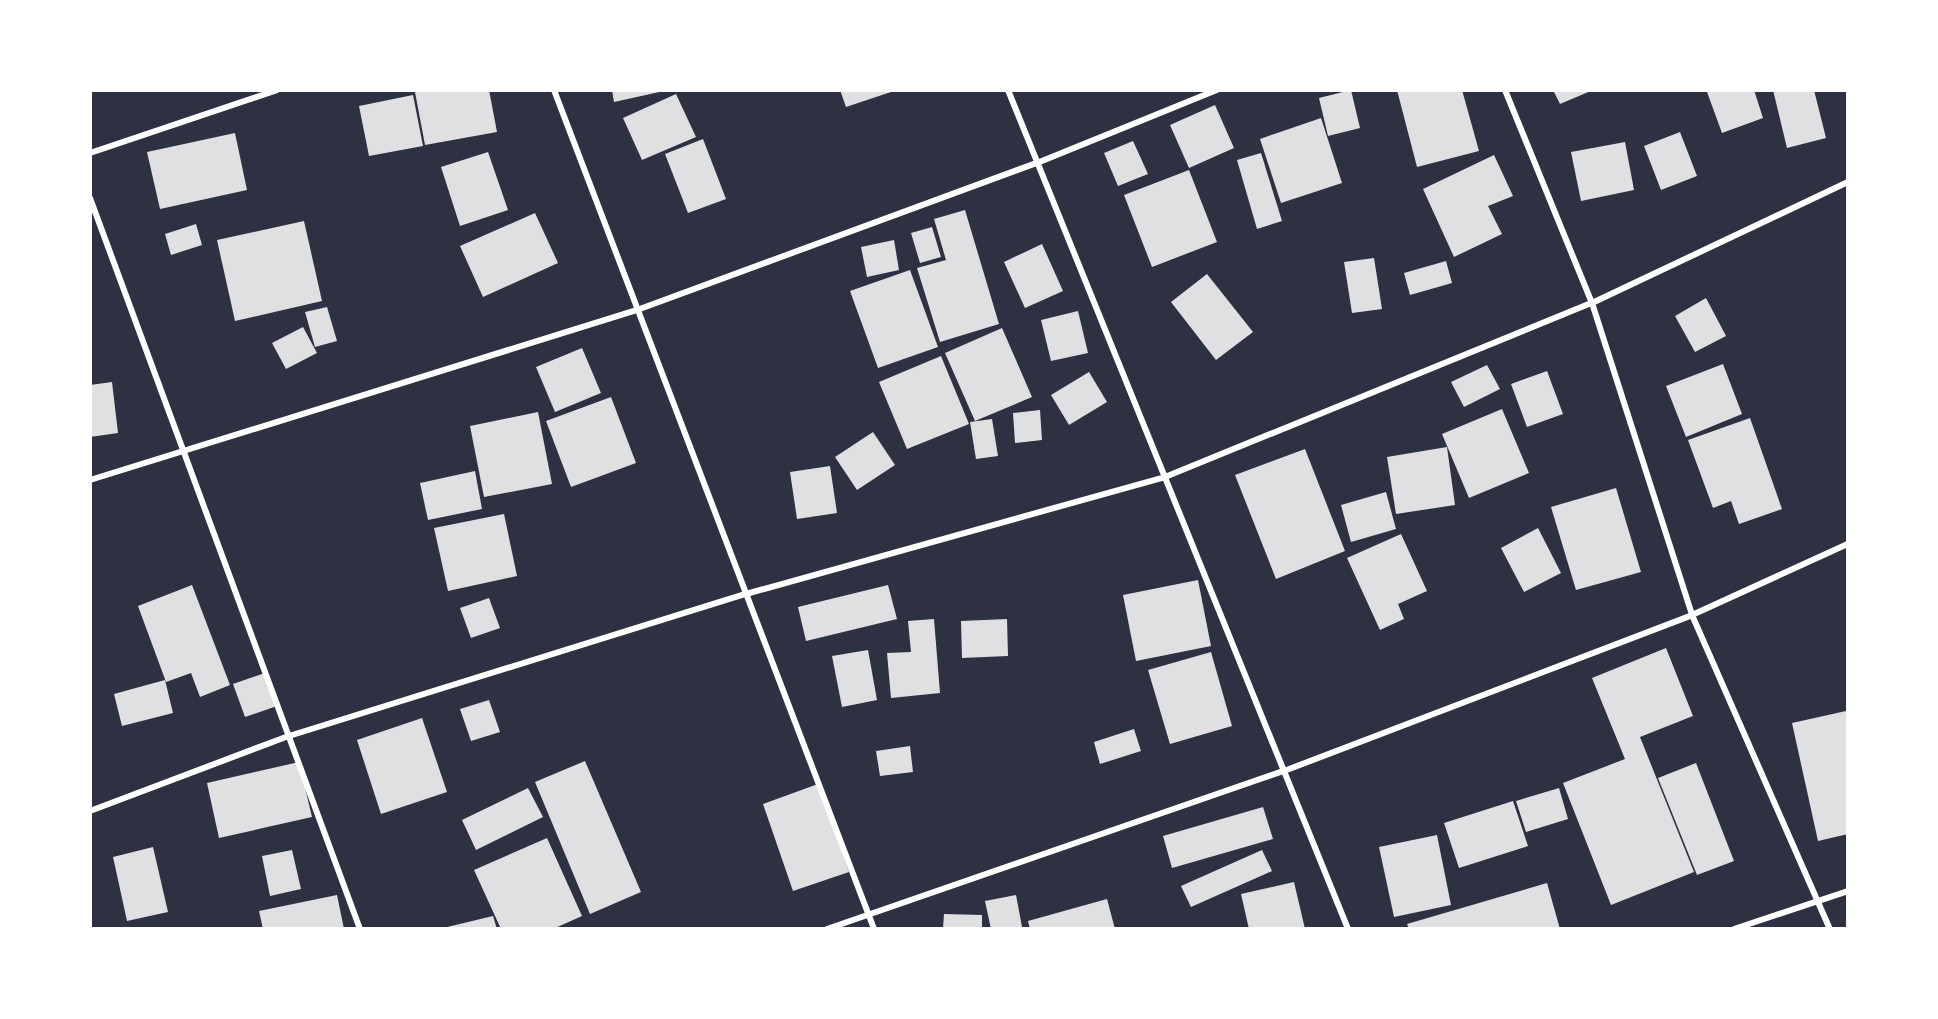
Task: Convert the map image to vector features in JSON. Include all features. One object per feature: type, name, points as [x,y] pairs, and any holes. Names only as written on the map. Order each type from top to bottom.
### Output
[{"type":"street","points":[[90,153],[277,90]]},
{"type":"street","points":[[554,90],[874,929]]},
{"type":"street","points":[[1008,90],[1348,929]]},
{"type":"street","points":[[90,480],[183,449],[638,310],[1037,163],[1217,90]]},
{"type":"street","points":[[1505,90],[1592,303],[1692,615],[1830,929]]},
{"type":"street","points":[[90,811],[289,736],[746,594],[1165,477],[1592,303],[1848,182]]},
{"type":"street","points":[[90,198],[360,929]]},
{"type":"street","points":[[827,929],[1284,771],[1692,615],[1848,544]]},
{"type":"street","points":[[1734,929],[1848,891]]},
{"type":"building","points":[[489,90],[497,132],[425,145],[415,92]]},
{"type":"building","points":[[612,90],[664,90],[664,91],[614,102]]},
{"type":"building","points":[[840,90],[890,90],[891,92],[846,107]]},
{"type":"building","points":[[1351,90],[1360,128],[1328,136],[1319,98]]},
{"type":"building","points":[[1397,90],[1462,90],[1479,151],[1417,167]]},
{"type":"building","points":[[1553,90],[1593,90],[1560,104]]},
{"type":"building","points":[[1754,90],[1763,118],[1722,133],[1707,92]]},
{"type":"building","points":[[1773,90],[1814,90],[1826,138],[1787,148]]},
{"type":"building","points":[[676,94],[696,137],[642,160],[623,118]]},
{"type":"building","points":[[413,95],[423,146],[369,156],[359,106]]},
{"type":"building","points":[[1215,105],[1234,148],[1189,168],[1170,125]]},
{"type":"building","points":[[1321,118],[1342,183],[1281,203],[1260,139]]},
{"type":"building","points":[[1680,132],[1697,176],[1661,190],[1644,146]]},
{"type":"building","points":[[235,133],[247,190],[160,209],[147,152]]},
{"type":"building","points":[[703,139],[726,199],[688,213],[665,154]]},
{"type":"building","points":[[1133,141],[1148,174],[1118,186],[1104,153]]},
{"type":"building","points":[[1625,142],[1634,190],[1581,201],[1571,152]]},
{"type":"building","points":[[488,152],[508,210],[460,226],[441,167]]},
{"type":"building","points":[[1261,153],[1282,221],[1257,229],[1237,160]]},
{"type":"building","points":[[1494,155],[1513,196],[1488,206],[1502,234],[1454,257],[1423,189]]},
{"type":"building","points":[[1189,170],[1217,242],[1152,267],[1124,195]]},
{"type":"building","points":[[965,210],[999,324],[940,342],[917,268],[946,260],[934,219]]},
{"type":"building","points":[[535,213],[558,263],[483,297],[460,246]]},
{"type":"building","points":[[304,221],[322,301],[235,321],[217,240]]},
{"type":"building","points":[[196,224],[202,245],[171,255],[165,234]]},
{"type":"building","points":[[932,227],[941,257],[920,263],[911,233]]},
{"type":"building","points":[[894,240],[899,270],[867,277],[861,247]]},
{"type":"building","points":[[1042,244],[1063,291],[1025,308],[1004,262]]},
{"type":"building","points":[[1374,258],[1382,309],[1352,313],[1344,262]]},
{"type":"building","points":[[1446,261],[1452,283],[1410,295],[1404,273]]},
{"type":"building","points":[[910,270],[938,347],[878,368],[850,291]]},
{"type":"building","points":[[1207,274],[1253,332],[1216,360],[1171,302]]},
{"type":"building","points":[[1706,298],[1726,336],[1695,352],[1675,316]]},
{"type":"building","points":[[327,307],[337,341],[315,347],[305,312]]},
{"type":"building","points":[[1078,311],[1088,353],[1051,361],[1041,320]]},
{"type":"building","points":[[303,327],[317,353],[286,369],[272,343]]},
{"type":"building","points":[[1002,328],[1032,397],[975,421],[945,353]]},
{"type":"building","points":[[582,348],[601,393],[555,412],[536,367]]},
{"type":"building","points":[[941,356],[969,424],[907,449],[879,382]]},
{"type":"building","points":[[1723,364],[1742,414],[1686,437],[1666,386]]},
{"type":"building","points":[[1487,365],[1500,389],[1464,407],[1451,382]]},
{"type":"building","points":[[1547,371],[1563,414],[1527,427],[1511,384]]},
{"type":"building","points":[[1089,372],[1107,402],[1069,425],[1051,395]]},
{"type":"building","points":[[112,382],[118,433],[90,437],[90,385]]},
{"type":"building","points":[[611,397],[636,463],[571,487],[546,421]]},
{"type":"building","points":[[1502,409],[1529,473],[1469,498],[1442,434]]},
{"type":"building","points":[[1040,410],[1042,440],[1015,443],[1013,413]]},
{"type":"building","points":[[538,412],[552,484],[484,497],[470,426]]},
{"type":"building","points":[[1750,418],[1782,509],[1739,524],[1731,501],[1713,508],[1688,440]]},
{"type":"building","points":[[992,419],[998,456],[976,459],[970,422]]},
{"type":"building","points":[[873,432],[895,465],[857,490],[835,457]]},
{"type":"building","points":[[1447,447],[1455,505],[1396,514],[1387,457]]},
{"type":"building","points":[[1305,449],[1345,551],[1276,579],[1235,475]]},
{"type":"building","points":[[830,466],[837,513],[797,519],[790,472]]},
{"type":"building","points":[[475,471],[482,509],[428,520],[420,483]]},
{"type":"building","points":[[1616,488],[1641,572],[1576,590],[1551,507]]},
{"type":"building","points":[[1386,492],[1396,529],[1351,542],[1341,505]]},
{"type":"building","points":[[504,514],[517,576],[448,591],[434,528]]},
{"type":"building","points":[[1538,528],[1561,573],[1524,592],[1501,548]]},
{"type":"building","points":[[1401,534],[1427,591],[1398,604],[1404,619],[1380,630],[1347,558]]},
{"type":"building","points":[[1198,580],[1211,646],[1136,661],[1123,595]]},
{"type":"building","points":[[192,585],[230,685],[200,697],[191,673],[166,682],[138,606]]},
{"type":"building","points":[[888,585],[897,619],[806,641],[798,607]]},
{"type":"building","points":[[489,598],[500,628],[471,638],[460,608]]},
{"type":"building","points":[[934,619],[940,693],[891,698],[887,653],[911,652],[908,621]]},
{"type":"building","points":[[1007,619],[1008,656],[962,658],[961,621]]},
{"type":"building","points":[[1666,648],[1693,716],[1640,737],[1694,872],[1611,905],[1563,783],[1625,759],[1592,678]]},
{"type":"building","points":[[868,650],[877,700],[842,707],[832,656]]},
{"type":"building","points":[[1211,652],[1232,726],[1170,744],[1148,670]]},
{"type":"building","points":[[265,673],[277,706],[245,717],[233,684]]},
{"type":"building","points":[[165,680],[173,713],[122,726],[114,694]]},
{"type":"building","points":[[489,700],[500,732],[471,741],[460,709]]},
{"type":"building","points":[[1846,711],[1848,834],[1818,841],[1792,723]]},
{"type":"building","points":[[422,718],[447,792],[381,814],[357,740]]},
{"type":"building","points":[[1134,729],[1141,751],[1100,764],[1094,742]]},
{"type":"building","points":[[910,746],[913,772],[880,776],[876,751]]},
{"type":"building","points":[[585,761],[641,892],[590,914],[535,782]]},
{"type":"building","points":[[299,762],[312,817],[219,838],[207,783]]},
{"type":"building","points":[[1696,763],[1734,861],[1697,875],[1658,778]]},
{"type":"building","points":[[818,784],[849,872],[793,891],[763,804]]},
{"type":"building","points":[[528,788],[543,817],[476,850],[462,820]]},
{"type":"building","points":[[1559,788],[1568,819],[1526,832],[1516,801]]},
{"type":"building","points":[[1513,801],[1528,846],[1459,868],[1444,823]]},
{"type":"building","points":[[1263,807],[1273,839],[1172,868],[1163,836]]},
{"type":"building","points":[[1437,835],[1451,905],[1394,917],[1379,847]]},
{"type":"building","points":[[547,838],[582,916],[553,929],[501,929],[474,870]]},
{"type":"building","points":[[153,847],[168,912],[127,921],[113,857]]},
{"type":"building","points":[[292,850],[301,889],[270,896],[262,856]]},
{"type":"building","points":[[1262,850],[1272,871],[1191,907],[1181,886]]},
{"type":"building","points":[[1294,882],[1305,929],[1249,929],[1241,894]]},
{"type":"building","points":[[1547,883],[1560,929],[1409,929],[1407,924]]},
{"type":"building","points":[[337,895],[344,929],[263,929],[259,911]]},
{"type":"building","points":[[1016,895],[1022,927],[991,929],[985,901]]},
{"type":"building","points":[[1107,899],[1115,929],[1030,929],[1028,921]]},
{"type":"building","points":[[944,914],[982,915],[982,929],[943,929]]},
{"type":"building","points":[[493,916],[497,929],[443,929],[443,928]]}]
